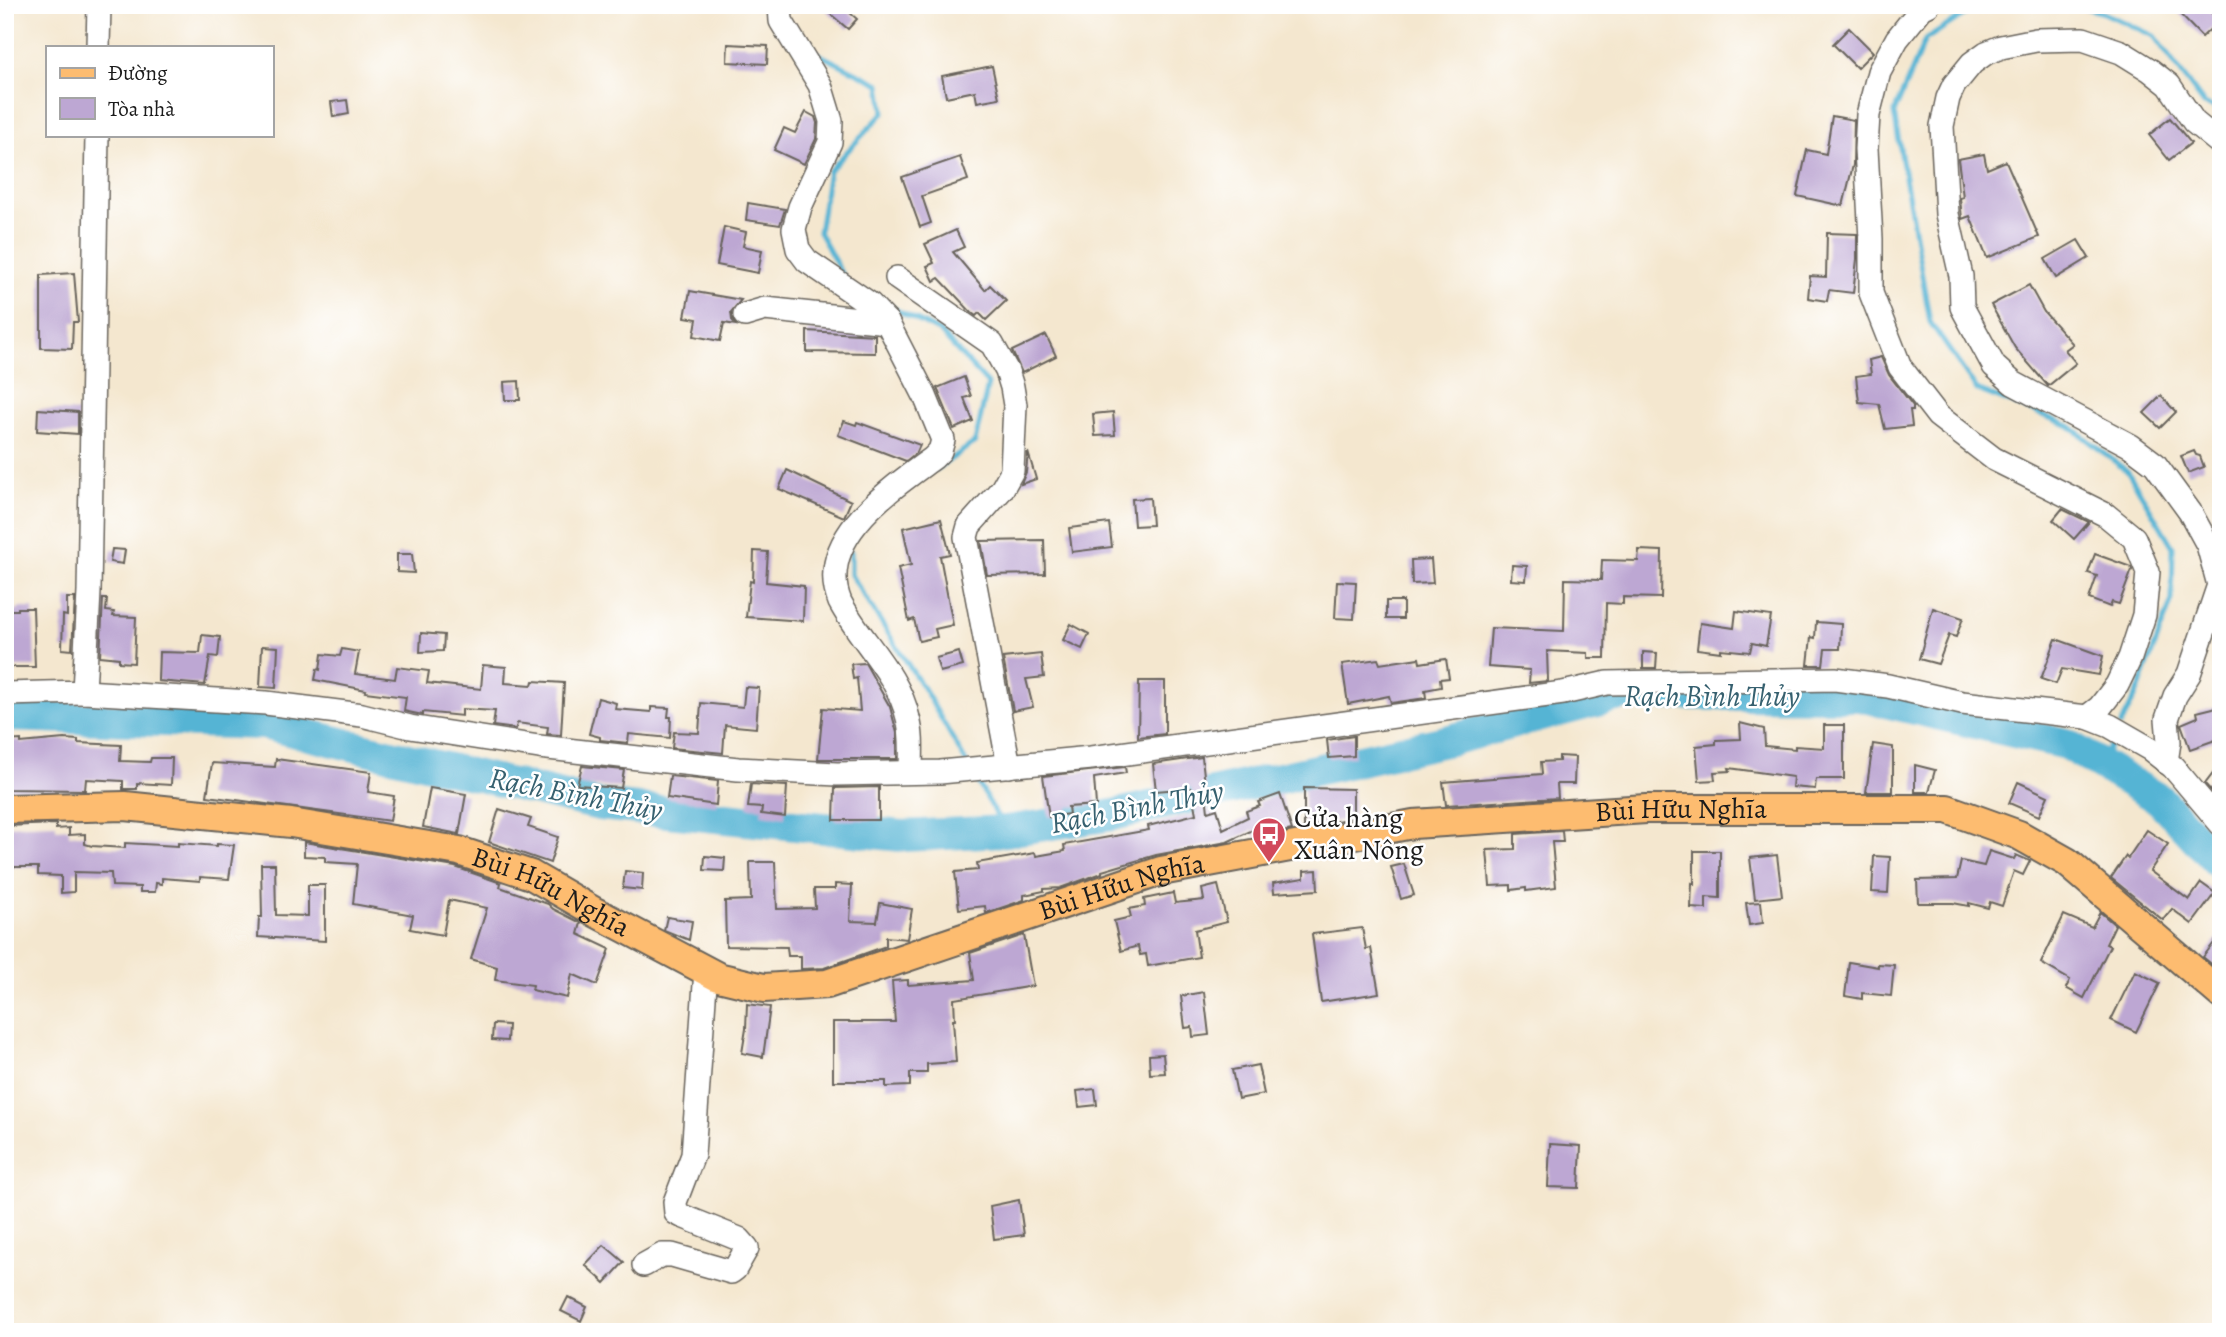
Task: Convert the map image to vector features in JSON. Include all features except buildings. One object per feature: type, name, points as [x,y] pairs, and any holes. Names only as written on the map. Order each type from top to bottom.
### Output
[{"type":"main road","name":"Bùi Hữu Nghĩa","points":[[5,809],[125,806],[291,823],[458,851],[531,875],[718,977],[764,988],[827,984],[1161,871],[1413,824],[1646,809],[1947,809],[2019,835],[2067,862],[2221,994]]},
{"type":"street","points":[[98,46],[99,5]]},
{"type":"street","points":[[780,5],[781,21],[820,85],[831,121],[830,142],[800,207],[794,229],[798,248],[807,261],[870,304],[887,322],[943,440],[933,458],[885,494],[849,533],[841,553],[835,585],[845,613],[887,670],[906,709],[911,732],[911,772]]},
{"type":"street","points":[[1928,5],[1922,8],[1898,39],[1879,72],[1868,115],[1866,149],[1871,293],[1900,367],[1938,416],[1994,458],[2106,515],[2134,538],[2148,572],[2144,615],[2130,658],[2117,685],[2100,707],[2088,717]]},
{"type":"street","points":[[2158,755],[2169,742],[2167,719],[2175,696],[2189,674],[2219,585],[2208,545],[2190,512],[2155,464],[2131,446],[2013,383],[1994,366],[1962,307],[1961,276],[1947,215],[1942,126],[1948,98],[1954,85],[1972,63],[1986,53],[2036,40],[2082,39],[2121,52],[2150,70],[2169,85],[2194,122],[2221,144]]},
{"type":"street","points":[[84,692],[89,592],[97,136]]},
{"type":"street","points":[[897,278],[992,344],[1007,370],[1012,387],[1015,405],[1013,471],[1002,489],[968,526],[966,537],[999,767]]},
{"type":"street","points":[[745,315],[765,309],[887,322]]},
{"type":"street","points":[[5,694],[84,692],[280,705],[362,715],[410,727],[539,747],[738,769],[837,774],[940,772],[1091,758],[1563,693],[1607,683],[1835,679],[1888,686],[1962,704],[2088,717],[2110,726],[2158,755],[2221,824]]},
{"type":"street","points":[[644,1265],[662,1255],[672,1255],[731,1272],[736,1269],[747,1248],[739,1239],[682,1216],[674,1209],[693,1155],[706,970]]},
{"type":"waterway","points":[[1994,5],[1976,7],[1925,40],[1894,113],[1930,322],[1977,390],[2070,426],[2128,472],[2173,547],[2172,600],[2139,689],[2121,725]]},
{"type":"waterway","points":[[2076,5],[2104,13],[2154,36],[2204,104],[2221,110]]},
{"type":"waterway","points":[[810,50],[880,84],[884,112],[829,171],[819,232],[843,276]]},
{"type":"waterway","points":[[881,302],[940,332],[988,384],[975,442],[937,469]]},
{"type":"waterway","points":[[851,552],[851,575],[927,694],[966,762]]},
{"type":"waterway","name":"Rạch Bình Thủy","points":[[5,716],[263,724],[599,805],[902,836],[1006,831],[1113,815],[1450,740],[1623,694],[1859,696],[2066,744],[2160,800],[2221,865]]},
{"type":"waterway","points":[[2101,765],[2115,736]]},
{"type":"waterway","points":[[974,776],[1006,831]]},
{"type":"place","name":"Cửa hàng Xuân Nông","points":[[1269,864]]}]
